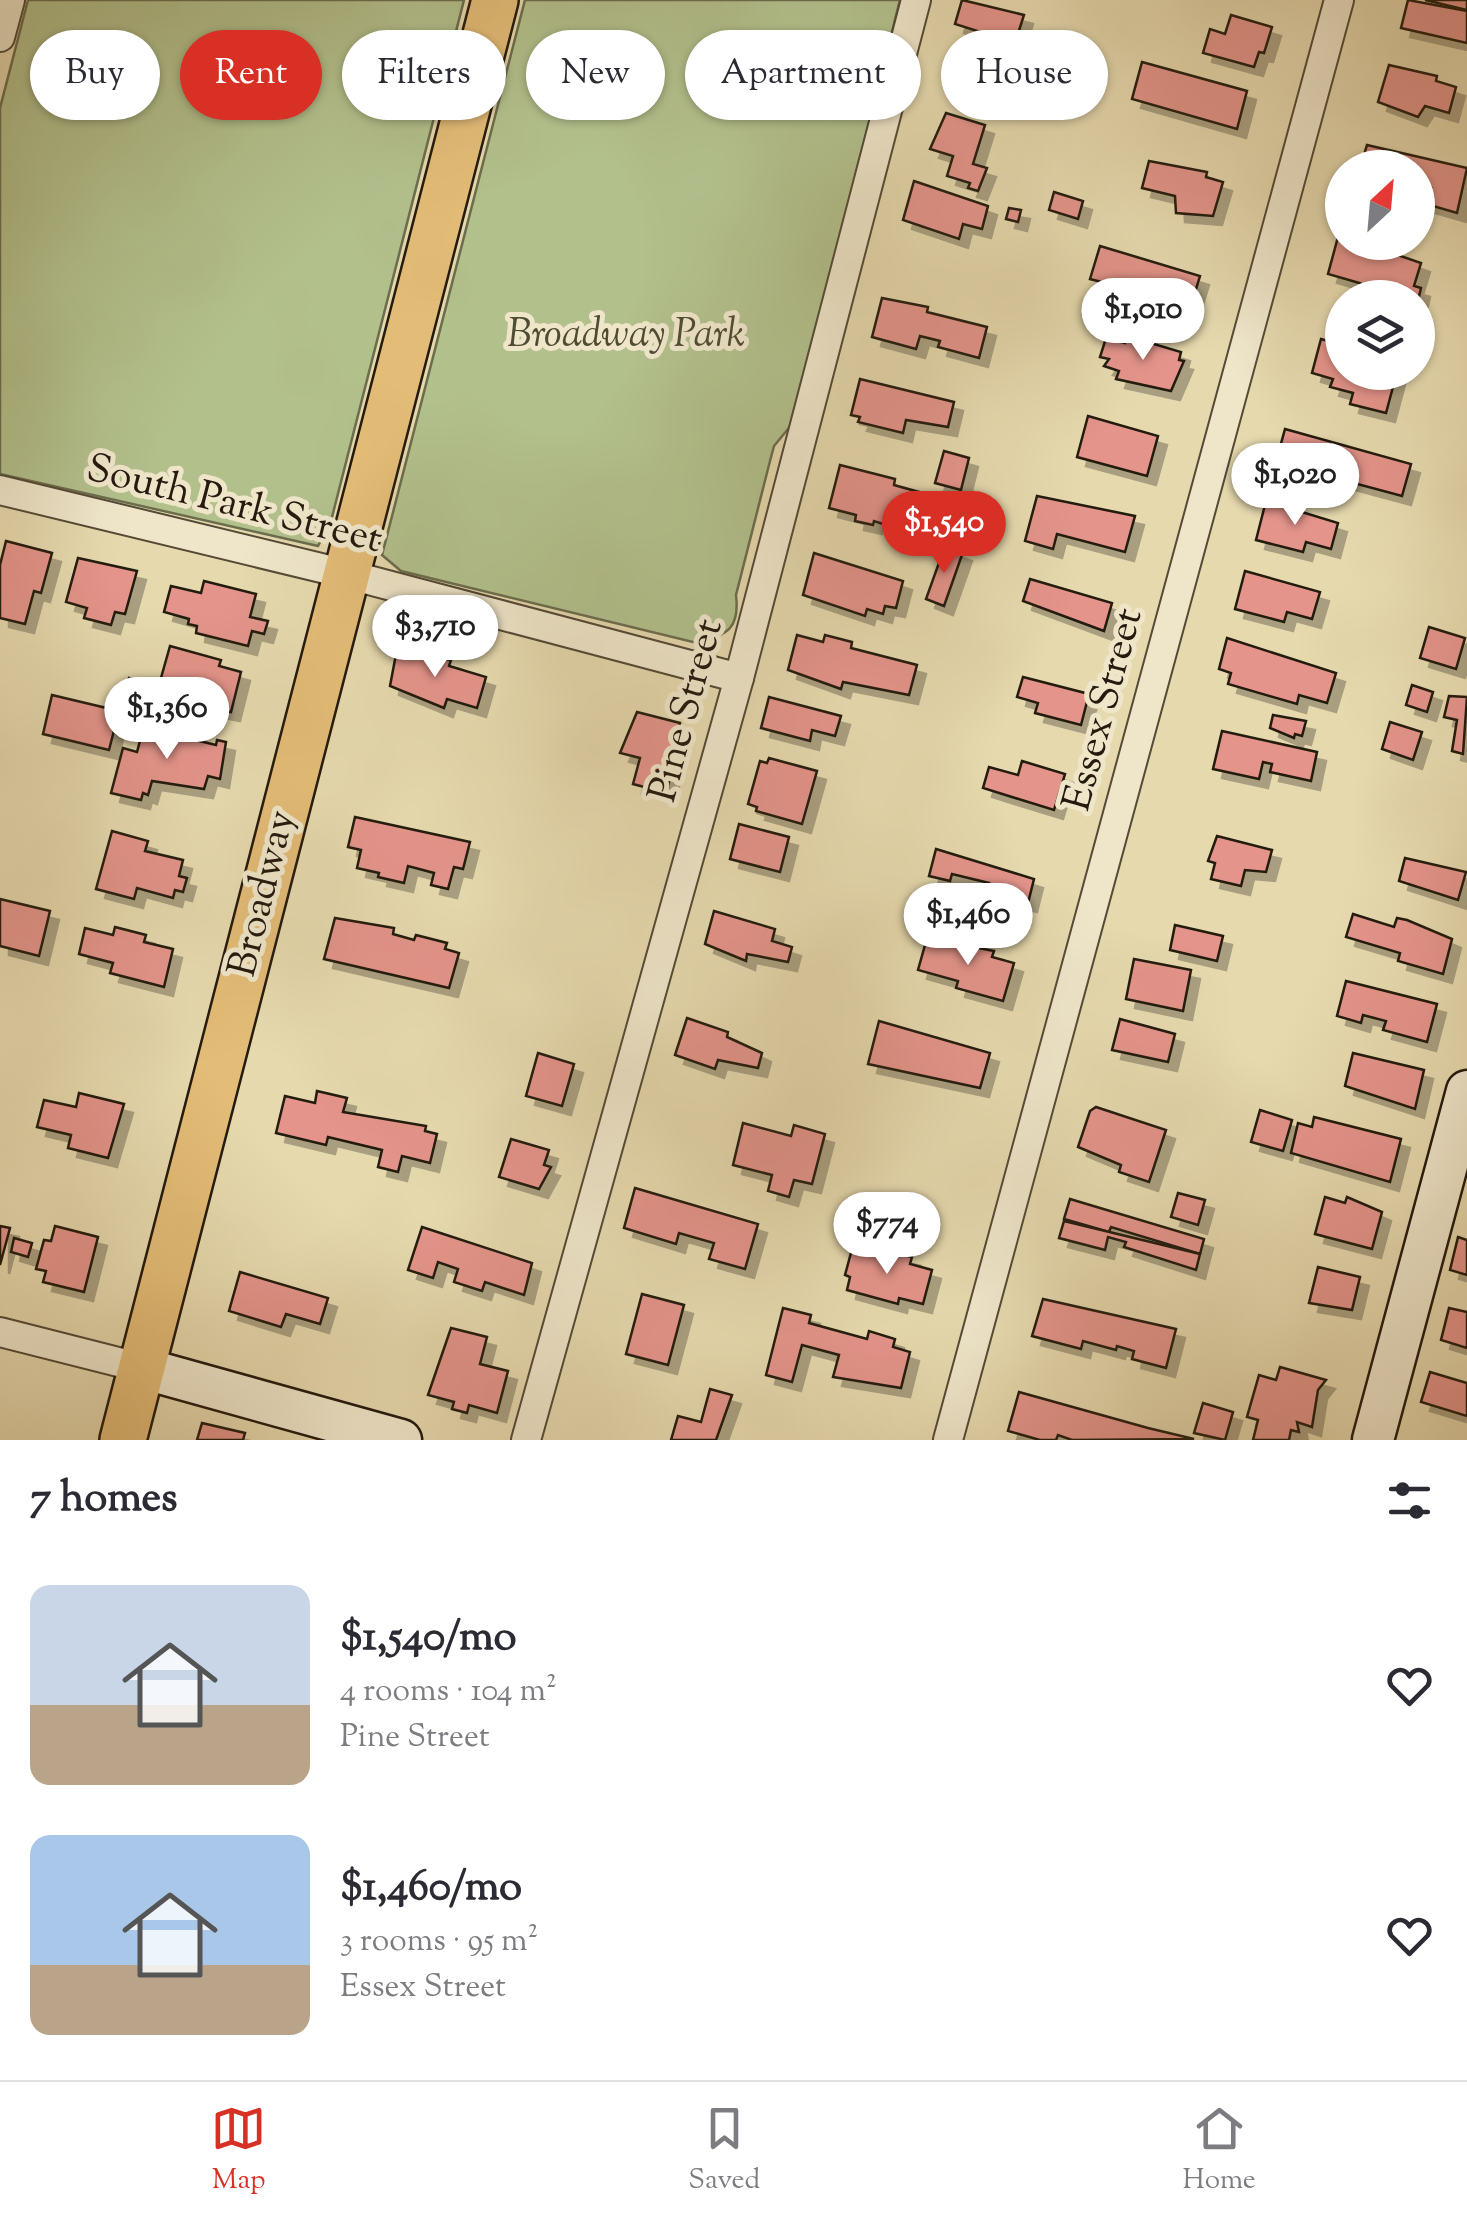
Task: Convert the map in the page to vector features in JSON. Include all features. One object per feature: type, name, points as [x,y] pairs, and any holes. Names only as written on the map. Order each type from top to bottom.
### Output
[{"type":"main road","name":"Broadway","points":[[123,1440],[496,0]]},
{"type":"street","points":[[0,37],[10,0]]},
{"type":"street","name":"Pine Street","points":[[526,1440],[739,678],[916,0]]},
{"type":"street","name":"Essex Street","points":[[948,1440],[1339,0]]},
{"type":"street","name":"South Park Street","points":[[0,490],[346,574],[739,678]]},
{"type":"street","points":[[1373,1440],[1467,1091]]},
{"type":"street","points":[[0,1332],[401,1440]]},
{"type":"green space","name":"Broadway Park","points":[[28,0],[464,0],[456,30],[342,30],[342,120],[433,120],[331,521],[318,546],[0,474],[0,108]]},
{"type":"green space","name":"Broadway Park","points":[[525,0],[900,0],[892,30],[685,30],[685,120],[870,120],[793,423],[774,446],[736,595],[734,623],[717,637],[697,643],[401,571],[382,555],[494,120],[506,120],[506,74]]},
{"type":"building","points":[[962,0],[1024,15],[1019,30],[974,30],[955,24]]},
{"type":"building","points":[[1408,0],[1467,11],[1467,43],[1401,28]]},
{"type":"building","points":[[1425,0],[1467,0],[1467,10]]},
{"type":"building","points":[[1231,15],[1272,27],[1264,53],[1259,52],[1254,67],[1203,53],[1210,29],[1225,34]]},
{"type":"building","points":[[1142,62],[1247,91],[1237,129],[1132,99]]},
{"type":"building","points":[[1389,65],[1437,76],[1436,81],[1456,87],[1449,113],[1425,106],[1418,117],[1378,102]]},
{"type":"building","points":[[943,120],[969,120],[985,125],[973,164],[987,168],[978,191],[968,188],[970,183],[947,176],[953,156],[930,149]]},
{"type":"building","points":[[1149,161],[1207,172],[1206,177],[1223,182],[1213,216],[1176,213],[1175,196],[1142,188]]},
{"type":"building","points":[[1435,161],[1467,168],[1457,213],[1435,207]]},
{"type":"building","points":[[914,181],[988,206],[982,229],[963,224],[959,239],[903,220]]},
{"type":"building","points":[[1054,192],[1083,201],[1078,219],[1049,210]]},
{"type":"building","points":[[1009,208],[1021,210],[1018,222],[1006,219]]},
{"type":"building","points":[[1100,246],[1200,276],[1191,305],[1090,279]]},
{"type":"building","points":[[1332,260],[1421,263],[1416,280],[1349,280],[1328,274]]},
{"type":"building","points":[[882,298],[928,307],[927,312],[987,327],[979,358],[938,347],[940,341],[920,336],[916,349],[872,337]]},
{"type":"building","points":[[1127,336],[1181,352],[1179,360],[1184,361],[1171,391],[1116,379],[1119,371],[1104,366],[1109,359],[1100,357],[1106,338],[1125,343]]},
{"type":"building","points":[[1321,339],[1325,340],[1325,377],[1312,373]]},
{"type":"building","points":[[860,379],[954,402],[948,427],[906,420],[903,433],[858,422],[860,417],[851,415]]},
{"type":"building","points":[[1342,390],[1392,390],[1386,413],[1350,404],[1353,393]]},
{"type":"building","points":[[1088,416],[1158,436],[1147,476],[1077,457]]},
{"type":"building","points":[[1285,429],[1411,464],[1402,496],[1324,475],[1322,482],[1274,469]]},
{"type":"building","points":[[944,451],[969,458],[961,490],[935,483]]},
{"type":"building","points":[[840,465],[895,479],[894,485],[919,492],[914,514],[890,508],[886,525],[874,521],[873,525],[855,521],[856,515],[829,508]]},
{"type":"building","points":[[1037,496],[1135,516],[1125,552],[1057,534],[1053,549],[1025,541]]},
{"type":"building","points":[[1266,501],[1338,523],[1331,549],[1306,542],[1303,552],[1256,540]]},
{"type":"building","points":[[6,541],[52,553],[41,593],[34,591],[25,624],[0,618],[0,565]]},
{"type":"building","points":[[945,546],[963,552],[944,606],[926,599]]},
{"type":"building","points":[[814,553],[903,581],[896,608],[885,606],[883,614],[867,609],[865,616],[803,595]]},
{"type":"building","points":[[78,558],[137,571],[125,614],[115,612],[111,625],[84,618],[87,608],[66,602]]},
{"type":"building","points":[[1245,571],[1320,592],[1312,619],[1287,612],[1284,622],[1235,609]]},
{"type":"building","points":[[1030,579],[1112,603],[1104,631],[1023,601]]},
{"type":"building","points":[[204,581],[256,594],[250,617],[268,621],[264,634],[252,631],[248,646],[196,633],[197,626],[188,624],[189,619],[164,612],[171,586],[201,593]]},
{"type":"building","points":[[1429,627],[1465,638],[1456,669],[1420,658]]},
{"type":"building","points":[[797,635],[823,642],[825,635],[852,642],[851,648],[917,665],[909,695],[843,682],[841,689],[788,670]]},
{"type":"building","points":[[1227,638],[1336,673],[1327,703],[1299,695],[1297,704],[1228,684],[1231,673],[1219,669]]},
{"type":"building","points":[[170,646],[221,660],[219,666],[241,672],[231,712],[179,702],[180,698],[164,693],[165,686],[159,685]]},
{"type":"building","points":[[397,649],[451,660],[449,666],[486,677],[477,708],[447,699],[444,708],[390,686]]},
{"type":"building","points":[[1023,677],[1089,694],[1081,725],[1035,713],[1038,703],[1017,697]]},
{"type":"building","points":[[129,678],[162,688],[155,710],[122,701]]},
{"type":"building","points":[[1412,685],[1433,692],[1427,712],[1406,705]]},
{"type":"building","points":[[52,695],[119,711],[109,750],[43,734]]},
{"type":"building","points":[[1449,696],[1467,697],[1463,754],[1452,751],[1457,720],[1444,717]]},
{"type":"building","points":[[769,697],[841,716],[835,736],[812,730],[810,741],[761,728]]},
{"type":"building","points":[[637,712],[680,723],[667,793],[633,784],[640,758],[620,753]]},
{"type":"building","points":[[1273,715],[1306,721],[1302,736],[1295,734],[1294,738],[1270,728]]},
{"type":"building","points":[[1390,722],[1422,732],[1413,760],[1382,749]]},
{"type":"building","points":[[166,725],[193,732],[191,739],[216,745],[217,740],[226,742],[220,779],[208,776],[204,789],[152,781],[148,795],[143,793],[141,800],[111,793],[123,748],[137,752],[144,726],[164,731]]},
{"type":"building","points":[[1222,731],[1317,752],[1311,781],[1270,772],[1272,764],[1263,762],[1259,779],[1213,769]]},
{"type":"building","points":[[769,758],[817,771],[802,824],[756,811],[757,807],[748,804],[760,761],[767,763]]},
{"type":"building","points":[[1022,761],[1065,774],[1054,810],[983,788],[989,767],[1018,775]]},
{"type":"building","points":[[355,817],[470,842],[463,869],[454,867],[448,889],[431,885],[434,873],[408,866],[404,883],[357,868],[361,850],[348,847]]},
{"type":"building","points":[[739,824],[789,837],[780,872],[730,859]]},
{"type":"building","points":[[112,831],[148,841],[145,851],[183,860],[179,876],[187,878],[183,892],[175,890],[173,898],[137,888],[134,899],[96,889]]},
{"type":"building","points":[[1217,836],[1272,850],[1266,872],[1245,870],[1241,886],[1211,879],[1215,863],[1208,861]]},
{"type":"building","points":[[936,849],[1034,879],[1028,903],[987,892],[989,883],[952,874],[950,881],[929,876]]},
{"type":"building","points":[[1405,858],[1466,872],[1458,900],[1399,881]]},
{"type":"building","points":[[0,899],[50,911],[39,956],[0,946]]},
{"type":"building","points":[[714,911],[775,929],[772,941],[792,947],[788,962],[747,954],[746,961],[705,944]]},
{"type":"building","points":[[1353,914],[1394,927],[1397,918],[1407,920],[1452,939],[1443,974],[1398,961],[1400,953],[1346,937]]},
{"type":"building","points":[[335,918],[394,928],[393,934],[414,940],[416,935],[447,943],[445,949],[459,953],[449,988],[324,959]]},
{"type":"building","points":[[1175,925],[1223,936],[1217,961],[1170,950]]},
{"type":"building","points":[[115,927],[146,935],[144,942],[173,949],[164,987],[110,973],[113,963],[79,954],[85,928],[113,935]]},
{"type":"building","points":[[927,938],[994,951],[992,957],[1014,963],[1003,1001],[956,988],[958,981],[918,970]]},
{"type":"building","points":[[1134,959],[1191,970],[1183,1011],[1126,999]]},
{"type":"building","points":[[1346,981],[1437,1004],[1427,1042],[1383,1030],[1386,1021],[1363,1015],[1361,1023],[1337,1016]]},
{"type":"building","points":[[687,1018],[728,1032],[727,1037],[762,1053],[758,1068],[718,1060],[715,1069],[675,1055]]},
{"type":"building","points":[[1120,1019],[1175,1034],[1168,1062],[1112,1050]]},
{"type":"building","points":[[879,1021],[990,1053],[980,1088],[868,1064]]},
{"type":"building","points":[[538,1053],[574,1064],[562,1106],[526,1096]]},
{"type":"building","points":[[1353,1053],[1424,1070],[1415,1109],[1345,1086]]},
{"type":"building","points":[[317,1091],[347,1098],[343,1112],[426,1126],[425,1131],[437,1134],[430,1163],[402,1156],[398,1172],[378,1167],[382,1150],[328,1137],[326,1145],[276,1133],[285,1096],[315,1103]]},
{"type":"building","points":[[79,1093],[124,1104],[108,1158],[68,1148],[71,1135],[37,1127],[44,1100],[76,1107]]},
{"type":"building","points":[[1096,1107],[1166,1130],[1149,1182],[1119,1172],[1121,1165],[1078,1147],[1090,1111]]},
{"type":"building","points":[[1260,1110],[1292,1120],[1283,1151],[1251,1142]]},
{"type":"building","points":[[1314,1117],[1401,1139],[1390,1182],[1291,1153],[1298,1123],[1312,1127]]},
{"type":"building","points":[[743,1123],[791,1136],[794,1125],[825,1134],[812,1184],[794,1180],[789,1197],[768,1191],[772,1175],[733,1165]]},
{"type":"building","points":[[511,1139],[549,1150],[544,1165],[551,1167],[539,1189],[499,1177]]},
{"type":"building","points":[[635,1188],[758,1224],[745,1269],[709,1259],[714,1243],[679,1233],[676,1244],[624,1228]]},
{"type":"building","points":[[1178,1193],[1205,1200],[1198,1225],[1171,1217]]},
{"type":"building","points":[[1325,1197],[1345,1203],[1347,1197],[1382,1212],[1372,1249],[1315,1234]]},
{"type":"building","points":[[1070,1199],[1204,1239],[1200,1254],[1111,1227],[1109,1232],[1064,1219]]},
{"type":"building","points":[[1064,1221],[1200,1254],[1196,1270],[1124,1247],[1126,1242],[1108,1237],[1105,1250],[1059,1238]]},
{"type":"building","points":[[0,1226],[10,1228],[0,1265]]},
{"type":"building","points":[[55,1226],[98,1237],[84,1292],[43,1282],[46,1271],[36,1269],[44,1240],[51,1241]]},
{"type":"building","points":[[422,1227],[532,1263],[524,1295],[485,1282],[482,1291],[454,1282],[458,1269],[438,1262],[433,1278],[408,1270]]},
{"type":"building","points":[[1458,1237],[1467,1240],[1467,1275],[1450,1270]]},
{"type":"building","points":[[14,1238],[32,1243],[28,1257],[11,1252]]},
{"type":"building","points":[[852,1249],[889,1259],[891,1252],[912,1257],[910,1264],[932,1270],[923,1304],[899,1298],[898,1304],[847,1290],[850,1277],[845,1275]]},
{"type":"building","points":[[1318,1267],[1360,1277],[1352,1310],[1309,1303]]},
{"type":"building","points":[[240,1272],[328,1298],[320,1324],[286,1314],[281,1327],[229,1311]]},
{"type":"building","points":[[642,1294],[684,1305],[668,1365],[626,1354]]},
{"type":"building","points":[[1043,1299],[1176,1329],[1166,1368],[1132,1359],[1134,1351],[1117,1346],[1116,1350],[1083,1341],[1081,1349],[1032,1336]]},
{"type":"building","points":[[783,1308],[811,1315],[809,1323],[867,1339],[869,1331],[895,1339],[893,1347],[910,1352],[901,1388],[833,1377],[839,1355],[802,1345],[792,1382],[766,1375]]},
{"type":"building","points":[[1449,1308],[1467,1312],[1467,1348],[1441,1340]]},
{"type":"building","points":[[451,1328],[487,1337],[480,1364],[508,1371],[497,1413],[469,1405],[467,1413],[452,1409],[454,1402],[428,1395]]},
{"type":"building","points":[[1280,1367],[1326,1380],[1318,1390],[1312,1427],[1297,1422],[1299,1432],[1291,1430],[1289,1440],[1253,1440],[1258,1420],[1247,1417],[1259,1375],[1276,1380]]},
{"type":"building","points":[[1430,1372],[1467,1383],[1467,1416],[1421,1402]]},
{"type":"building","points":[[710,1389],[732,1395],[716,1440],[671,1440],[678,1416],[701,1422]]},
{"type":"building","points":[[1019,1392],[1194,1439],[1072,1440],[1058,1435],[1056,1440],[1040,1440],[1008,1431]]},
{"type":"building","points":[[1203,1403],[1233,1412],[1225,1440],[1194,1433]]},
{"type":"building","points":[[202,1423],[245,1433],[243,1440],[197,1440]]}]
